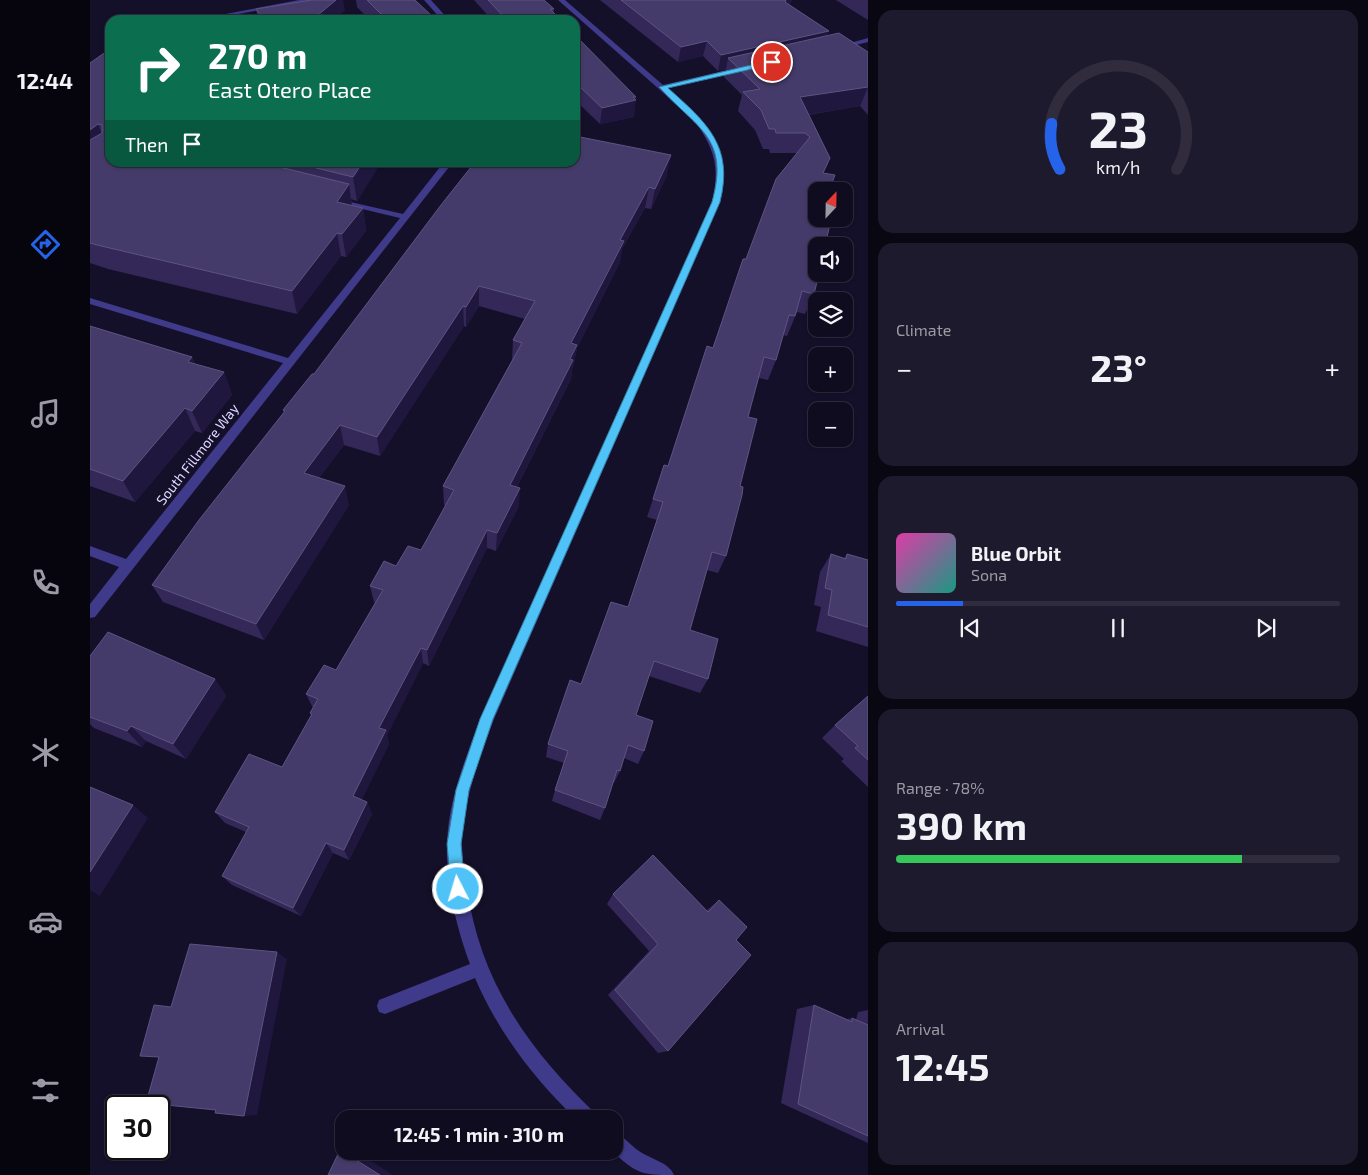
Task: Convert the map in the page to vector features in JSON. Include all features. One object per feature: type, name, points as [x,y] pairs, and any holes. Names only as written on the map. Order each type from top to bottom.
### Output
[{"type":"street","points":[[224,15],[310,0]]},
{"type":"street","points":[[427,0],[441,15]]},
{"type":"street","points":[[561,0],[579,15]]},
{"type":"street","points":[[579,1110],[564,1097],[516,1038],[478,969],[459,904],[454,844],[462,790],[487,719],[716,202],[721,182],[720,160],[714,141],[697,118],[580,16]]},
{"type":"street","points":[[834,48],[866,42]]},
{"type":"street","points":[[663,87],[748,68]]},
{"type":"street","name":"South Fillmore Way","points":[[90,613],[445,167]]},
{"type":"street","points":[[324,197],[405,217]]},
{"type":"street","points":[[90,301],[290,362]]},
{"type":"street","points":[[90,551],[128,565]]},
{"type":"street","points":[[385,1006],[478,969]]},
{"type":"street","points":[[623,1149],[633,1158],[665,1175]]},
{"type":"building","points":[[312,0],[336,0],[318,15],[260,15],[256,9]]},
{"type":"building","points":[[367,0],[415,0],[431,15],[382,15]]},
{"type":"building","points":[[488,0],[544,0],[554,9],[550,9],[556,15],[502,15]]},
{"type":"building","points":[[621,0],[786,0],[785,2],[829,31],[721,55],[707,41],[681,47]]},
{"type":"building","points":[[839,33],[868,52],[868,87],[800,97],[830,158],[823,173],[835,175],[832,182],[808,182],[808,228],[829,228],[827,237],[808,237],[808,282],[817,282],[814,292],[802,291],[795,316],[789,315],[776,360],[764,357],[748,417],[757,419],[740,486],[743,487],[742,495],[726,556],[712,552],[690,630],[718,639],[708,679],[654,661],[636,715],[653,721],[644,751],[628,745],[620,771],[617,770],[605,808],[555,790],[568,751],[548,744],[570,680],[581,684],[611,602],[628,607],[663,502],[653,499],[664,465],[668,466],[707,346],[713,348],[743,259],[746,259],[776,179],[810,137],[805,133],[776,133],[775,129],[769,129],[761,110],[743,92],[760,89],[728,58]]},
{"type":"building","points":[[580,40],[636,97],[633,97],[636,100],[602,108],[580,87]]},
{"type":"building","points":[[105,52],[105,167],[279,167],[349,184],[337,202],[363,208],[342,234],[337,233],[292,291],[90,243],[90,140],[102,133],[102,125],[98,124],[90,130],[90,63]]},
{"type":"building","points":[[580,137],[671,155],[655,189],[649,187],[620,240],[624,241],[571,343],[577,345],[570,359],[573,360],[510,485],[520,488],[497,533],[487,530],[427,650],[421,648],[379,728],[386,730],[353,796],[367,802],[344,850],[326,843],[293,908],[222,876],[249,827],[215,812],[249,754],[282,767],[312,714],[310,713],[318,699],[306,694],[324,665],[336,670],[383,590],[370,586],[384,561],[396,566],[408,546],[421,550],[454,490],[443,486],[522,343],[513,340],[535,301],[479,286],[466,307],[463,306],[377,437],[340,425],[304,473],[345,486],[256,624],[152,585],[199,520],[285,411],[283,410],[312,374],[314,374],[471,167],[580,167]]},
{"type":"building","points":[[312,167],[360,167],[353,177]]},
{"type":"building","points":[[90,326],[192,357],[188,362],[224,372],[192,411],[185,408],[123,481],[90,469]]},
{"type":"building","points":[[831,554],[846,559],[847,554],[868,560],[868,627],[828,615],[832,590],[825,588]]},
{"type":"building","points":[[108,632],[215,679],[173,744],[131,726],[127,731],[90,717],[90,656]]},
{"type":"building","points":[[868,696],[868,760],[855,748],[858,746],[835,725]]},
{"type":"building","points":[[90,787],[133,805],[90,872]]},
{"type":"building","points":[[653,855],[708,912],[719,900],[747,927],[736,940],[751,955],[668,1051],[615,990],[658,944],[613,894]]},
{"type":"building","points":[[190,944],[277,952],[244,1116],[215,1113],[216,1110],[170,1105],[170,1095],[148,1095],[159,1057],[140,1056],[154,1005],[171,1007]]},
{"type":"building","points":[[814,1005],[852,1022],[852,1018],[868,1025],[868,1136],[798,1104]]},
{"type":"building","points":[[335,1160],[356,1160],[380,1175],[328,1175]]},
{"type":"route","points":[[458,889],[454,844],[462,790],[487,719],[716,202],[721,182],[720,160],[714,141],[697,118],[663,87],[772,62]]}]
